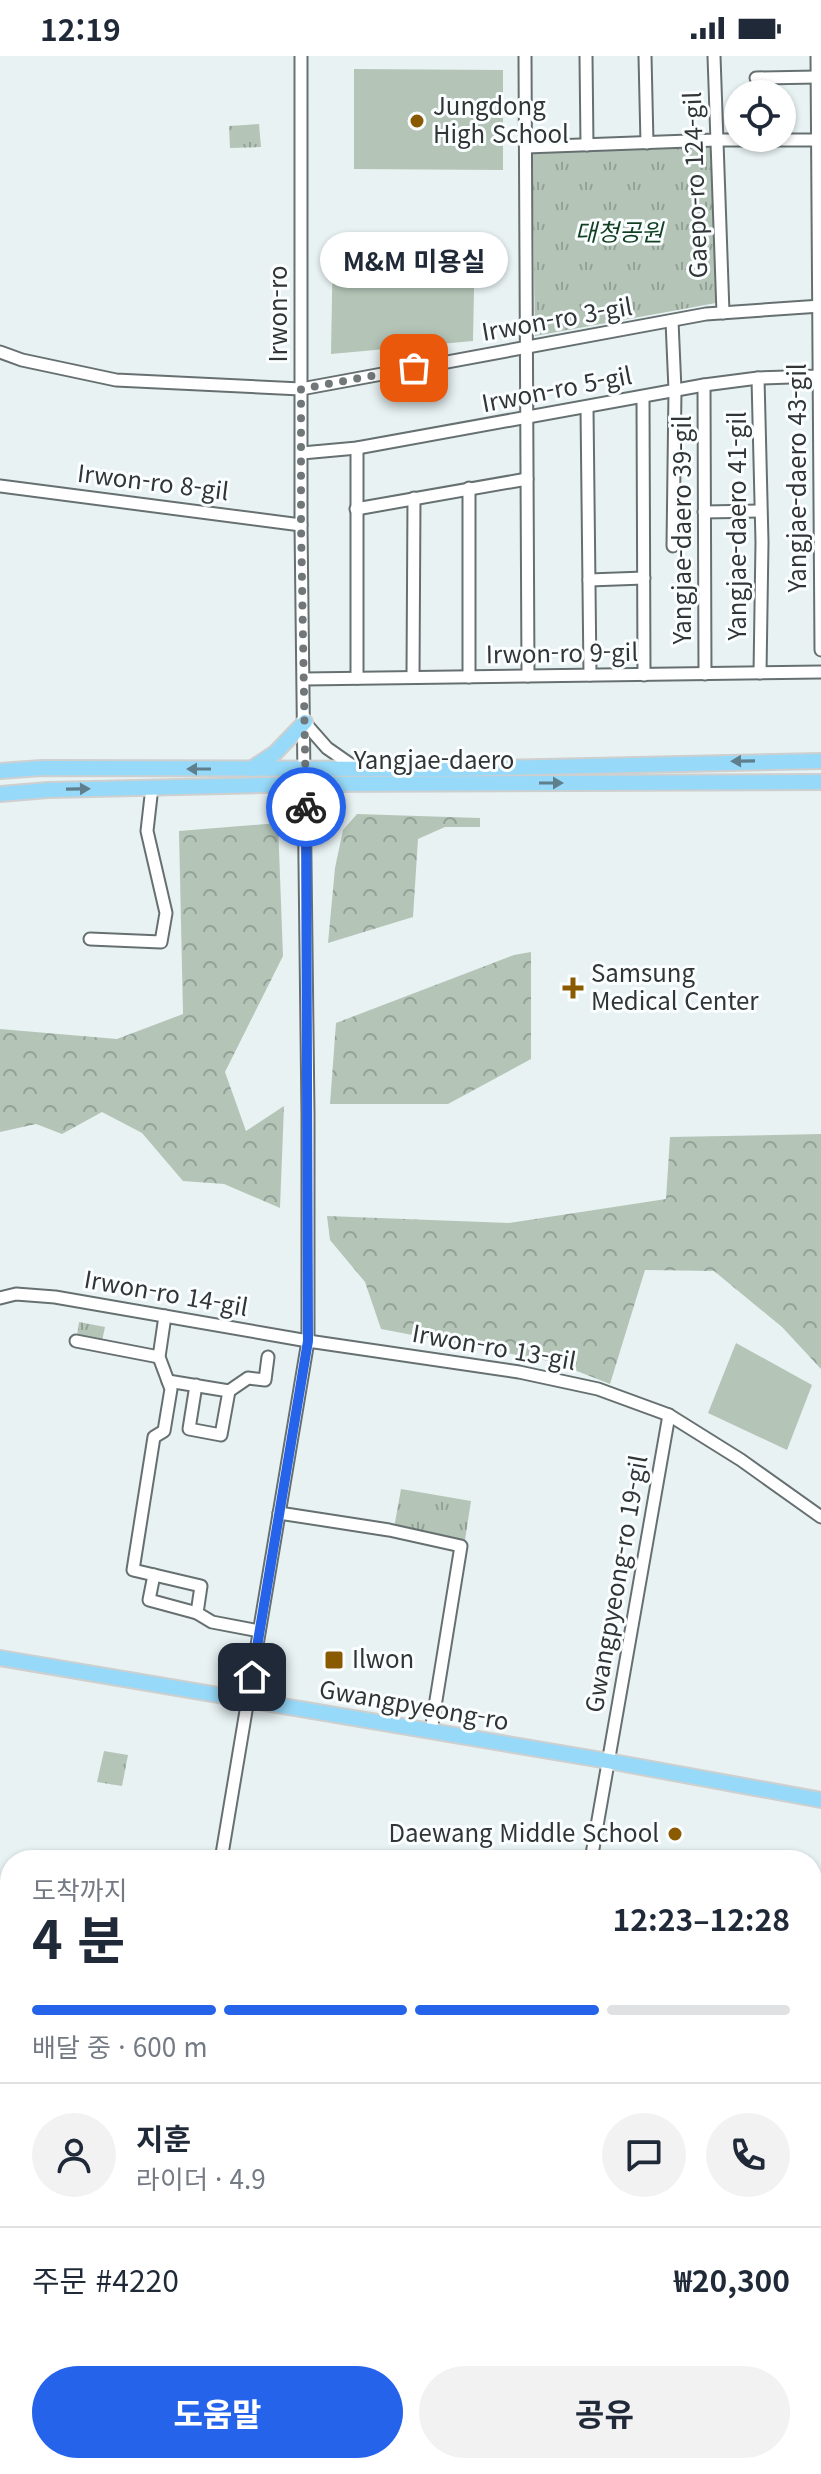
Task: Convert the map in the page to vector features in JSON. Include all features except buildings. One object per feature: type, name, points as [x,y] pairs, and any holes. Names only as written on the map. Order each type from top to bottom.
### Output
[{"type":"main road","points":[[250,770],[275,753],[305,722]]},
{"type":"main road","name":"Yangjae-daero","points":[[0,771],[42,768],[250,770],[305,777],[358,769],[821,761]]},
{"type":"main road","name":"Yangjae-daero","points":[[0,794],[305,777],[821,782]]},
{"type":"main road","name":"Gwangpyeong-ro","points":[[0,1658],[821,1800]]},
{"type":"street","name":"Irwon-ro","points":[[223,1850],[308,1341],[301,525],[301,56]]},
{"type":"street","points":[[525,56],[528,676]]},
{"type":"street","points":[[586,56],[587,145]]},
{"type":"street","points":[[645,56],[647,143]]},
{"type":"street","name":"Gaepo-ro 124-gil","points":[[714,56],[723,313]]},
{"type":"street","name":"Yangjae-daero 43-gil","points":[[817,56],[821,650]]},
{"type":"street","points":[[756,78],[817,77]]},
{"type":"street","points":[[526,147],[716,140],[819,140]]},
{"type":"street","name":"Irwon-ro 3-gil","points":[[0,352],[22,360],[116,380],[301,389],[672,321],[723,313],[820,306]]},
{"type":"street","points":[[672,321],[675,390],[673,546]]},
{"type":"street","name":"Irwon-ro 5-gil","points":[[302,453],[357,448],[704,385],[758,378],[820,376]]},
{"type":"street","name":"Yangjae-daero 41-gil","points":[[758,378],[760,673]]},
{"type":"street","name":"Yangjae-daero 39-gil","points":[[704,385],[705,674]]},
{"type":"street","points":[[643,397],[644,675]]},
{"type":"street","points":[[587,408],[590,675]]},
{"type":"street","points":[[357,448],[357,678]]},
{"type":"street","points":[[356,509],[527,479]]},
{"type":"street","name":"Irwon-ro 8-gil","points":[[0,486],[301,525]]},
{"type":"street","points":[[469,488],[469,677]]},
{"type":"street","points":[[413,677],[414,498]]},
{"type":"street","points":[[704,512],[760,511]]},
{"type":"street","points":[[589,580],[644,578]]},
{"type":"street","name":"Irwon-ro 9-gil","points":[[304,679],[821,672]]},
{"type":"street","points":[[305,722],[327,748],[358,769]]},
{"type":"street","points":[[90,939],[161,942],[166,913],[147,831],[152,787]]},
{"type":"street","name":"Irwon-ro 14-gil","points":[[0,1298],[16,1294],[55,1297],[308,1341]]},
{"type":"street","points":[[165,1316],[159,1357],[171,1389],[164,1431],[154,1437],[133,1570],[201,1586],[197,1613]]},
{"type":"street","points":[[76,1341],[159,1357]]},
{"type":"street","name":"Irwon-ro 13-gil","points":[[308,1341],[519,1372],[598,1389],[669,1415],[741,1460],[821,1517]]},
{"type":"street","points":[[168,1381],[229,1391],[248,1378],[265,1380],[268,1357]]},
{"type":"street","points":[[196,1385],[189,1429],[221,1435],[229,1391]]},
{"type":"street","name":"Gwangpyeong-ro 19-gil","points":[[593,1850],[669,1415]]},
{"type":"street","points":[[279,1513],[389,1530],[461,1546],[431,1731]]},
{"type":"street","points":[[154,1575],[149,1600],[197,1613],[212,1622],[259,1631]]},
{"type":"green space","points":[[354,69],[503,70],[503,170],[354,169]]},
{"type":"green space","points":[[259,124],[261,147],[230,148],[229,126]]},
{"type":"green space","name":"대청공원","points":[[712,145],[716,303],[535,336],[532,151]]},
{"type":"green space","points":[[333,240],[475,240],[473,341],[331,354]]},
{"type":"green space","points":[[357,814],[480,818],[480,827],[445,827],[418,839],[413,917],[328,943],[335,868],[343,830]]},
{"type":"green space","points":[[278,823],[283,956],[225,1072],[246,1131],[284,1106],[280,1208],[224,1184],[183,1181],[142,1133],[102,1112],[62,1134],[36,1124],[0,1132],[0,1029],[117,1039],[183,1014],[179,831]]},
{"type":"green space","points":[[531,952],[531,1059],[448,1104],[330,1104],[336,1023],[514,955]]},
{"type":"green space","points":[[821,1134],[821,1369],[782,1327],[714,1271],[645,1270],[610,1384],[554,1362],[381,1329],[365,1282],[330,1240],[327,1216],[509,1223],[666,1199],[670,1137]]},
{"type":"green space","points":[[79,1322],[105,1327],[102,1341],[77,1336]]},
{"type":"green space","points":[[736,1343],[812,1385],[787,1450],[708,1413]]},
{"type":"green space","points":[[401,1489],[471,1501],[465,1540],[394,1528]]},
{"type":"green space","points":[[104,1751],[128,1755],[122,1786],[97,1782]]},
{"type":"way so far","points":[[306,807],[301,389],[414,368]]},
{"type":"place","name":"Jungdong High School","points":[[417,121]]},
{"type":"place","name":"M&M 미용실","points":[[414,368]]},
{"type":"place","name":"Samsung Medical Center","points":[[573,988]]},
{"type":"place","name":"Ilwon","points":[[334,1660]]},
{"type":"place","name":"Daewang Middle School","points":[[675,1834]]},
{"type":"route","points":[[252,1677],[308,1341],[306,807]]}]
